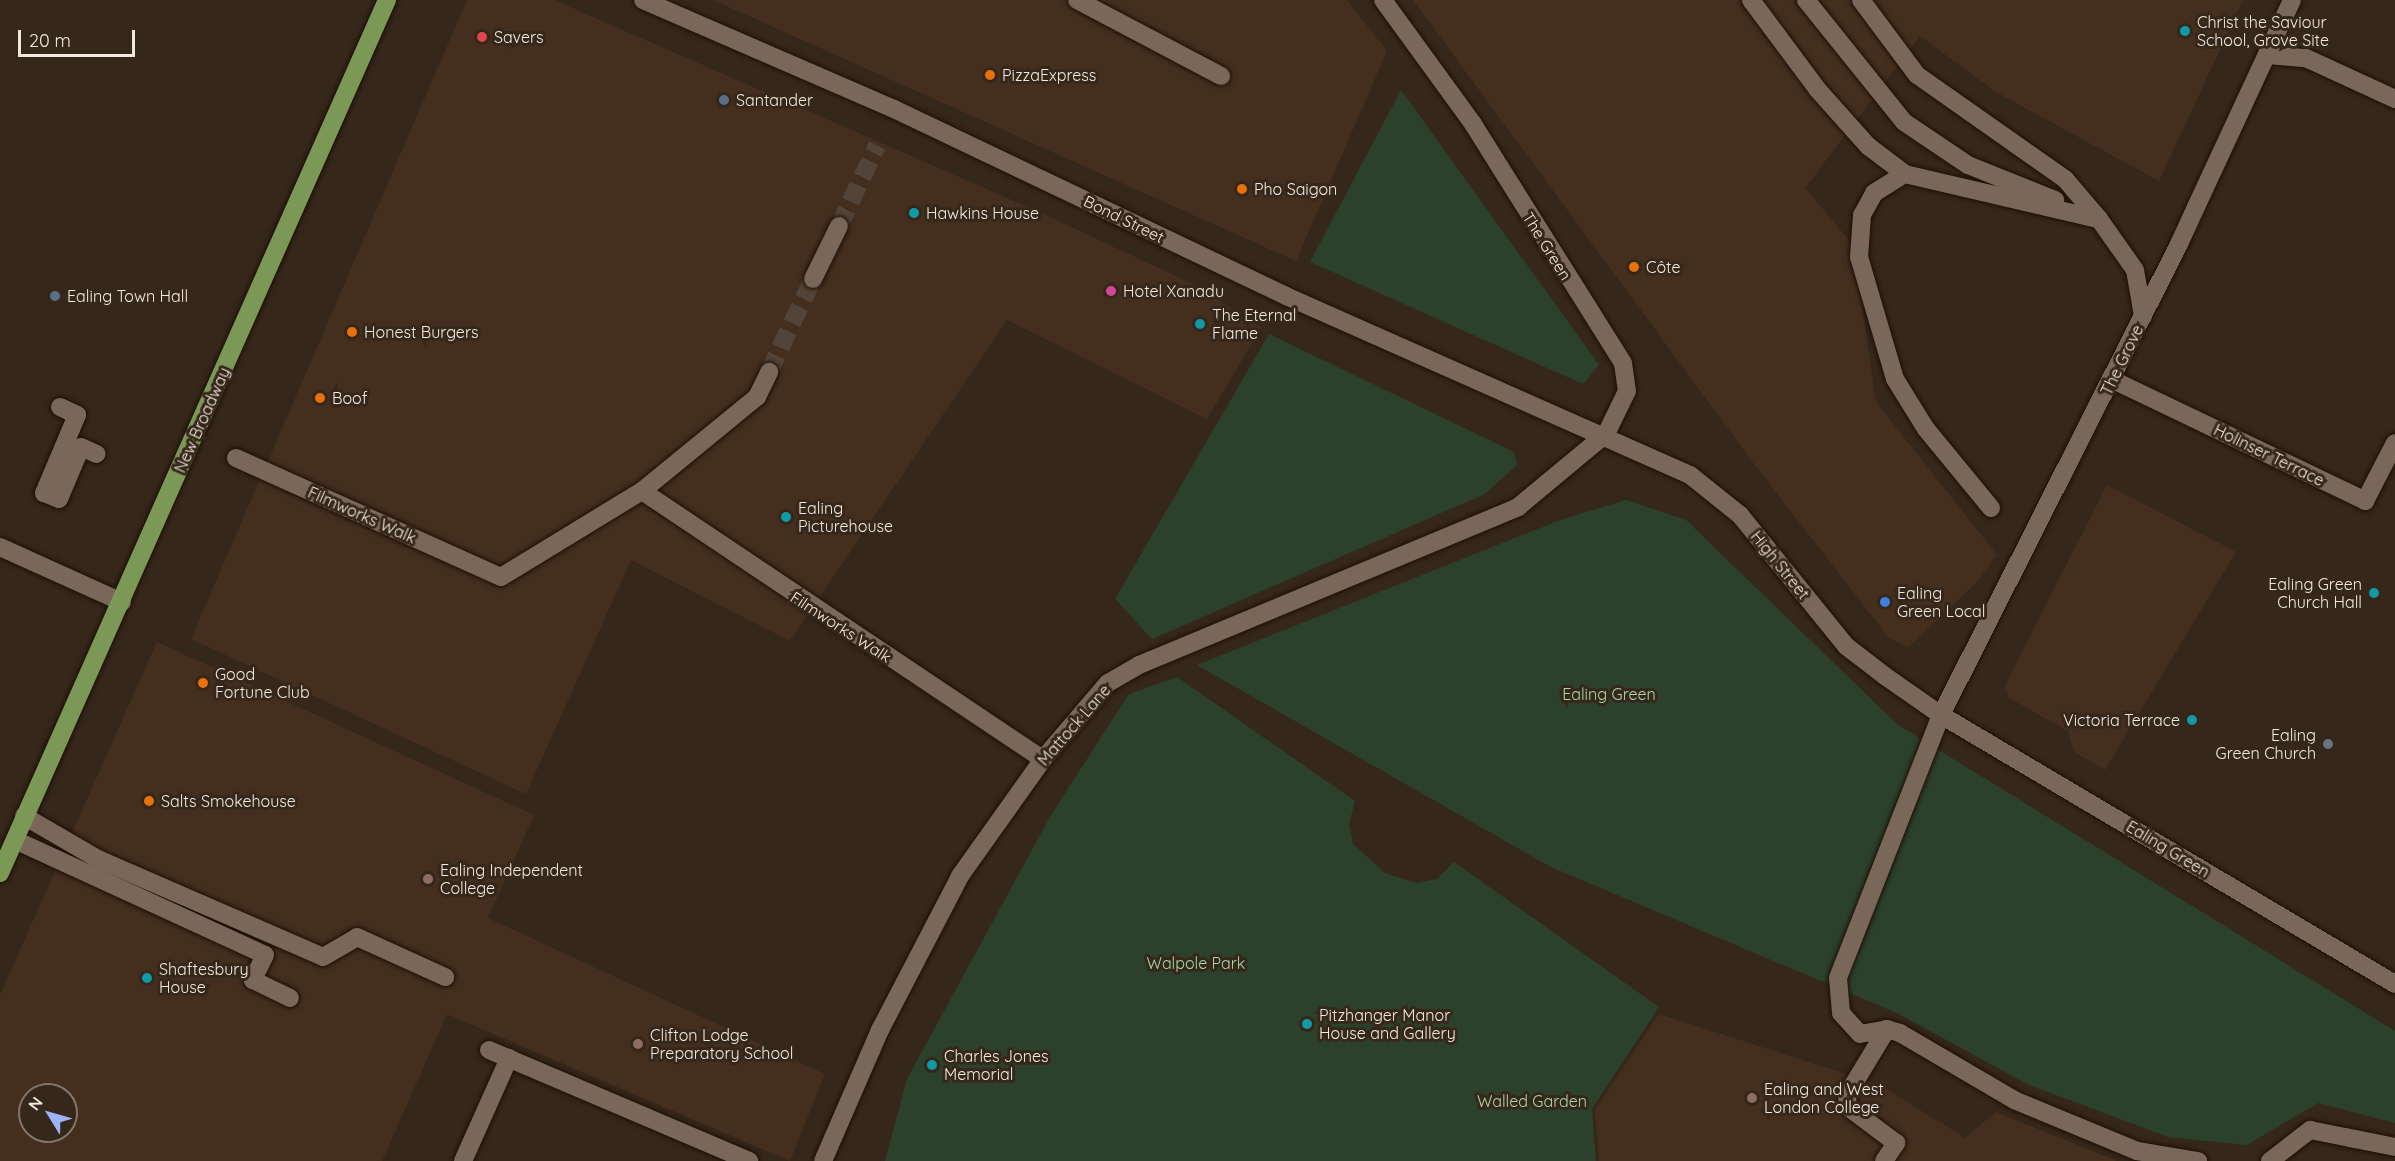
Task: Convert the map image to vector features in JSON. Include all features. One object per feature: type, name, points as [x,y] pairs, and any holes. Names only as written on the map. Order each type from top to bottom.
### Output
[{"type":"main road","name":"New Broadway","points":[[0,873],[387,0]]},
{"type":"street","name":"Bond Street","points":[[643,0],[894,109],[1286,296],[1606,434]]},
{"type":"street","points":[[1077,0],[1221,76]]},
{"type":"street","name":"The Green","points":[[1383,0],[1432,63],[1623,363],[1627,391],[1606,434]]},
{"type":"street","points":[[1751,0],[1818,90],[1868,146],[1905,174],[2099,219]]},
{"type":"street","points":[[1806,0],[1856,69],[1904,122],[1935,145],[1968,165],[2099,219]]},
{"type":"street","points":[[1862,0],[1917,75],[2065,179],[2099,219],[2135,270],[2144,316]]},
{"type":"street","name":"The Grove","points":[[1887,1029],[1860,1035],[1841,1013],[1838,978],[1941,715],[2113,380],[2292,0]]},
{"type":"street","points":[[2268,55],[2307,58],[2395,99]]},
{"type":"street","points":[[1905,174],[1874,193],[1862,215],[1859,257],[1873,312],[1895,379],[1926,429],[1991,508]]},
{"type":"street","points":[[813,279],[839,226]]},
{"type":"street","name":"Filmworks Walk","points":[[236,458],[501,577],[642,491],[757,397],[769,372]]},
{"type":"street","name":"Holinser Terrace","points":[[2113,380],[2365,501],[2395,443]]},
{"type":"street","points":[[60,406],[77,415],[44,493],[59,499],[81,447],[97,454]]},
{"type":"street","name":"High Street","points":[[1606,434],[1690,475],[1740,515],[1846,646],[1941,715]]},
{"type":"street","name":"Mattock Lane","points":[[823,1161],[929,928],[1043,759],[1089,703],[1123,674],[1518,507],[1606,434]]},
{"type":"street","name":"Filmworks Walk","points":[[642,491],[1043,759]]},
{"type":"street","points":[[0,547],[122,602]]},
{"type":"street","name":"Ealing Green","points":[[1941,715],[2395,984]]},
{"type":"street","points":[[24,816],[98,859],[323,957],[357,937],[446,976]]},
{"type":"street","points":[[15,840],[265,955],[253,980],[290,998]]},
{"type":"street","points":[[1884,1161],[1896,1143],[1848,1107],[1847,1095],[1887,1029],[2014,1100],[2136,1156],[2198,1161]]},
{"type":"street","points":[[489,1050],[749,1161]]},
{"type":"street","points":[[463,1161],[509,1058]]},
{"type":"street","points":[[2270,1161],[2310,1130],[2395,1147]]},
{"type":"shaded area","points":[[467,0],[554,0],[1037,211],[1197,286],[1261,328],[1207,419],[1007,320],[790,641],[631,560],[526,794],[191,639]]},
{"type":"shaded area","points":[[713,0],[1347,0],[1387,51],[1296,261]]},
{"type":"shaded area","points":[[1413,0],[2243,0],[2159,181],[1996,92],[1920,36],[1805,188],[1853,245],[1876,402],[1997,555],[1978,581],[1908,647],[1889,638],[1751,460]]},
{"type":"shaded area","points":[[2107,485],[2236,552],[2105,770],[2073,751],[2068,731],[2009,698],[2005,685]]},
{"type":"shaded area","points":[[157,642],[534,815],[488,918],[825,1074],[790,1161],[447,1014],[382,1161],[0,1161],[0,995]]},
{"type":"shaded area","name":"Ealing and West London College","points":[[1659,1014],[1880,1085],[1965,1138],[1996,1112],[2117,1161],[1599,1161],[1595,1110]]},
{"type":"green space","points":[[1401,90],[1599,365],[1583,384],[1310,262]]},
{"type":"green space","points":[[1269,334],[1514,452],[1517,465],[1485,494],[1152,639],[1115,599]]},
{"type":"green space","name":"Ealing Green","points":[[1626,500],[1686,520],[1898,725],[2395,1031],[2395,1123],[2318,1103],[2247,1145],[2168,1137],[2029,1085],[1897,1013],[1551,867],[1197,665],[1560,520]]},
{"type":"green space","name":"Walpole Park","points":[[1177,677],[1355,801],[1349,824],[1353,844],[1385,873],[1416,883],[1437,879],[1454,862],[1659,1007],[1592,1109],[1596,1161],[885,1161],[907,1079],[1051,815],[1129,694]]},
{"type":"tunnel","points":[[839,226],[877,146]]},
{"type":"tunnel","points":[[769,372],[813,279]]},
{"type":"place","name":"Christ the Saviour School, Grove Site","points":[[2185,31]]},
{"type":"place","name":"Savers","points":[[482,37]]},
{"type":"place","name":"PizzaExpress","points":[[990,75]]},
{"type":"place","name":"Santander","points":[[724,100]]},
{"type":"place","name":"Pho Saigon","points":[[1242,189]]},
{"type":"place","name":"Hawkins House","points":[[914,213]]},
{"type":"place","name":"Côte","points":[[1634,267]]},
{"type":"place","name":"Hotel Xanadu","points":[[1111,291]]},
{"type":"place","name":"Ealing Town Hall","points":[[55,296]]},
{"type":"place","name":"The Eternal Flame","points":[[1200,324]]},
{"type":"place","name":"Honest Burgers","points":[[352,332]]},
{"type":"place","name":"Boof","points":[[320,398]]},
{"type":"place","name":"Ealing Picturehouse","points":[[786,517]]},
{"type":"place","name":"Ealing Green Church Hall","points":[[2374,593]]},
{"type":"place","name":"Ealing Green Local","points":[[1885,602]]},
{"type":"place","name":"Good Fortune Club","points":[[203,683]]},
{"type":"place","name":"Victoria Terrace","points":[[2192,720]]},
{"type":"place","name":"Ealing Green Church","points":[[2328,744]]},
{"type":"place","name":"Salts Smokehouse","points":[[149,801]]},
{"type":"place","name":"Ealing Independent College","points":[[428,879]]},
{"type":"place","name":"Shaftesbury House","points":[[147,978]]},
{"type":"place","name":"Pitzhanger Manor House and Gallery","points":[[1307,1024]]},
{"type":"place","name":"Clifton Lodge Preparatory School","points":[[638,1044]]},
{"type":"place","name":"Charles Jones Memorial","points":[[932,1065]]},
{"type":"place","name":"Ealing and West London College","points":[[1752,1098]]},
{"type":"park label","name":"Walled Garden","points":[[1532,1101]]}]
